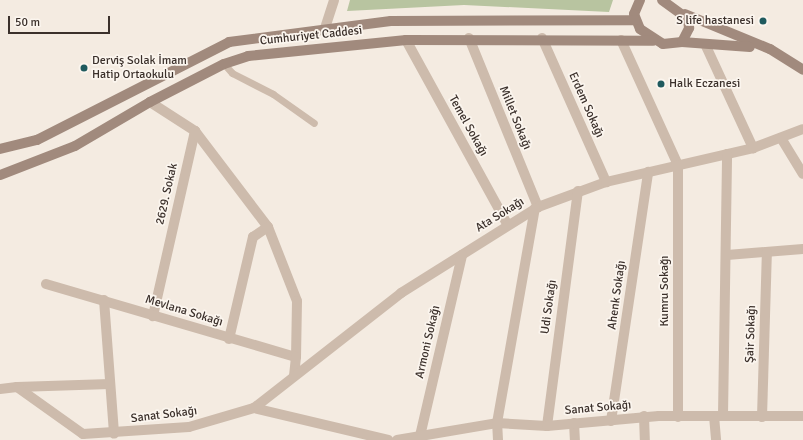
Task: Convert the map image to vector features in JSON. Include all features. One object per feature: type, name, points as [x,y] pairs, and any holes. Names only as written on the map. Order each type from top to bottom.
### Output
[{"type":"main road","points":[[640,0],[636,6],[635,20],[653,41]]},
{"type":"main road","points":[[662,0],[685,14],[770,49],[803,70]]},
{"type":"main road","points":[[685,14],[689,28],[682,42],[770,49]]},
{"type":"main road","name":"Cumhuriyet Caddesi","points":[[0,150],[37,140],[229,42],[325,28],[391,21],[635,20]]},
{"type":"main road","name":"Cumhuriyet Caddesi","points":[[0,175],[75,146],[150,102],[224,64],[248,56],[320,46],[406,40],[542,38],[653,41],[674,44],[682,42]]},
{"type":"street","points":[[325,28],[334,0]]},
{"type":"street","name":"Millet Sokağı","points":[[469,38],[537,207]]},
{"type":"street","name":"Erdem Sokağı","points":[[542,38],[606,182]]},
{"type":"street","name":"Temel Sokağı","points":[[406,40],[507,224]]},
{"type":"street","points":[[621,40],[678,164]]},
{"type":"street","points":[[705,44],[753,148]]},
{"type":"street","points":[[150,102],[195,131],[268,228],[297,301],[296,357],[294,376]]},
{"type":"street","name":"Ata Sokağı","points":[[254,408],[401,293],[462,255],[507,224],[537,207],[606,182],[678,164],[753,148],[803,129]]},
{"type":"street","name":"2629. Sokak","points":[[153,316],[195,131]]},
{"type":"street","points":[[780,138],[803,174]]},
{"type":"street","points":[[716,440],[719,416],[727,255],[728,154]]},
{"type":"street","name":"Kumru Sokağı","points":[[678,164],[678,417]]},
{"type":"street","name":"Ahenk Sokağı","points":[[611,421],[648,172]]},
{"type":"street","name":"Udi Sokağı","points":[[547,426],[578,191]]},
{"type":"street","points":[[498,440],[497,423],[537,207]]},
{"type":"street","points":[[229,339],[253,237],[268,228]]},
{"type":"street","points":[[727,255],[803,249]]},
{"type":"street","name":"Şair Sokağı","points":[[762,417],[767,252]]},
{"type":"street","name":"Armoni Sokağı","points":[[420,436],[462,255]]},
{"type":"street","name":"Mevlana Sokağı","points":[[46,284],[104,300],[229,339],[296,357]]},
{"type":"street","points":[[104,300],[110,384],[107,436]]},
{"type":"street","points":[[0,389],[17,387],[110,384]]},
{"type":"street","name":"Sanat Sokağı","points":[[17,387],[83,434],[107,436],[189,428],[254,408]]},
{"type":"street","points":[[254,408],[364,438],[388,440]]},
{"type":"street","points":[[644,416],[645,440]]},
{"type":"street","name":"Sanat Sokağı","points":[[397,440],[420,436],[434,437],[497,423],[547,426],[611,421],[644,416],[803,416]]},
{"type":"street","points":[[574,423],[575,440]]},
{"type":"lane","points":[[224,64],[232,73],[273,94],[314,123]]},
{"type":"green space","points":[[350,0],[613,0],[609,12],[464,5],[347,11]]},
{"type":"place","name":"S life hastanesi","points":[[763,21]]},
{"type":"place","name":"Derviş Solak İmam Hatip Ortaokulu","points":[[84,68]]},
{"type":"place","name":"Halk Eczanesi","points":[[661,84]]}]
